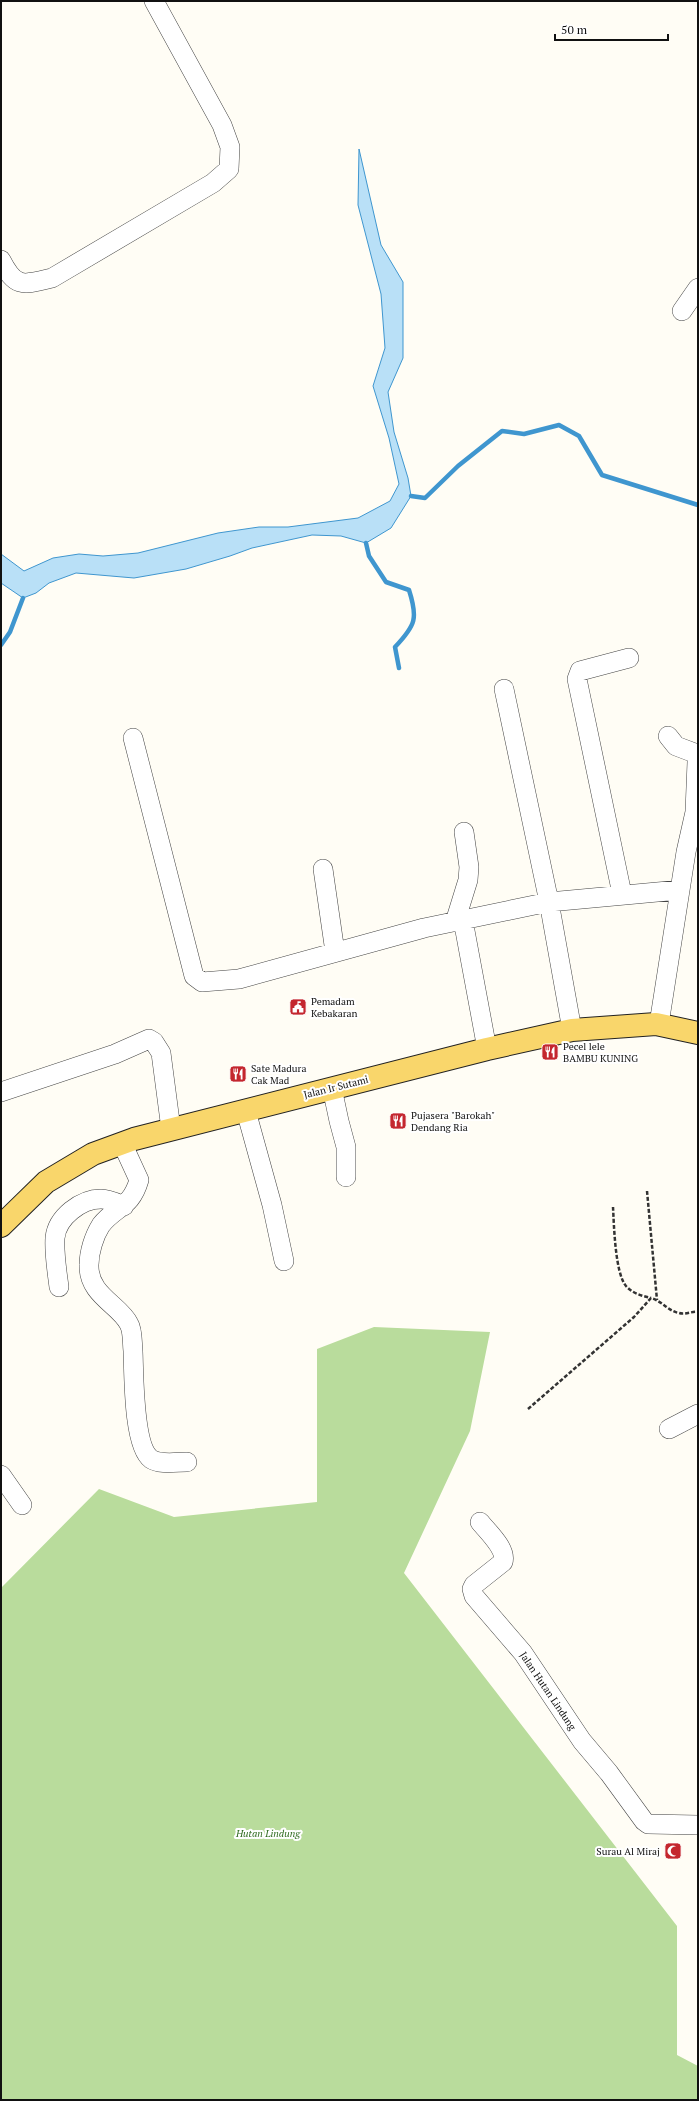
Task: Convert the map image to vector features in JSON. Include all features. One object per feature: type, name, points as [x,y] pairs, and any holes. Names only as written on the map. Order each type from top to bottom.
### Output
[{"type":"main road","name":"Jalan Ir Sutami","points":[[1,1226],[46,1182],[93,1154],[122,1143],[171,1129],[487,1049],[572,1030],[632,1024],[659,1024],[698,1033]]},
{"type":"street","points":[[1,260],[12,280],[21,283],[52,278],[213,183],[229,169],[230,147],[222,125],[154,1]]},
{"type":"street","points":[[682,311],[698,288]]},
{"type":"street","points":[[622,894],[577,680],[580,671],[629,658]]},
{"type":"street","points":[[504,689],[549,902],[572,1030]]},
{"type":"street","points":[[659,1024],[680,890],[692,854],[697,754],[676,746],[668,736]]},
{"type":"street","points":[[133,738],[194,976],[197,980],[202,982],[239,979],[424,928],[549,902],[622,894],[680,890]]},
{"type":"street","points":[[464,832],[469,867],[468,880],[459,921],[487,1049]]},
{"type":"street","points":[[323,869],[335,952]]},
{"type":"street","points":[[1,1092],[115,1054],[149,1039],[154,1042],[161,1053],[171,1129]]},
{"type":"street","points":[[332,1088],[346,1147],[346,1177]]},
{"type":"street","points":[[246,1111],[272,1205],[284,1261]]},
{"type":"street","points":[[122,1143],[140,1180],[136,1193],[124,1206],[102,1225],[97,1232],[92,1245],[89,1266],[91,1276],[101,1294],[125,1317],[130,1325],[138,1433],[145,1453],[156,1461],[187,1462]]},
{"type":"street","points":[[59,1286],[55,1258],[55,1236],[63,1219],[79,1205],[100,1199],[107,1199],[124,1206]]},
{"type":"street","points":[[669,1429],[698,1414]]},
{"type":"street","points":[[1,1475],[22,1505]]},
{"type":"street","name":"Jalan Hutan Lindung","points":[[480,1522],[502,1551],[504,1559],[503,1562],[474,1585],[474,1596],[505,1634],[523,1653],[582,1741],[609,1773],[644,1821],[648,1824],[698,1825]]},
{"type":"path","points":[[647,1191],[657,1300]]},
{"type":"path","points":[[612,1207],[618,1259],[624,1283],[633,1292],[657,1300],[671,1310],[679,1313],[698,1312]]},
{"type":"path","points":[[528,1409],[634,1317],[651,1298]]},
{"type":"green space","name":"Hutan Lindung","points":[[374,1327],[490,1332],[470,1431],[404,1573],[677,1926],[677,2055],[698,2066],[698,2100],[1,2100],[1,1588],[99,1489],[174,1517],[317,1502],[317,1349]]},
{"type":"water","points":[[359,149],[381,245],[403,282],[403,358],[388,392],[394,432],[408,478],[411,496],[391,528],[366,543],[341,536],[312,535],[252,548],[186,569],[134,578],[76,573],[49,583],[36,593],[23,598],[1,583],[1,554],[24,571],[53,558],[79,554],[103,556],[138,553],[218,533],[259,527],[288,527],[358,518],[390,501],[399,484],[389,438],[373,386],[385,348],[381,294],[358,205]]},
{"type":"waterway","points":[[411,496],[425,498],[458,466],[502,431],[524,434],[559,425],[579,436],[602,475],[698,505]]},
{"type":"waterway","points":[[366,543],[369,556],[386,582],[409,590],[412,600],[414,615],[411,627],[395,647],[399,668]]},
{"type":"waterway","points":[[1,645],[10,632],[23,598]]},
{"type":"place","name":"Pemadam Kebakaran","points":[[298,1007]]},
{"type":"place","name":"Pecel lele BAMBU KUNING","points":[[550,1052]]},
{"type":"place","name":"Sate Madura Cak Mad","points":[[238,1074]]},
{"type":"place","name":"Pujasera \"Barokah\" Dendang Ria","points":[[398,1121]]},
{"type":"place","name":"Surau Al Miraj","points":[[673,1851]]}]
